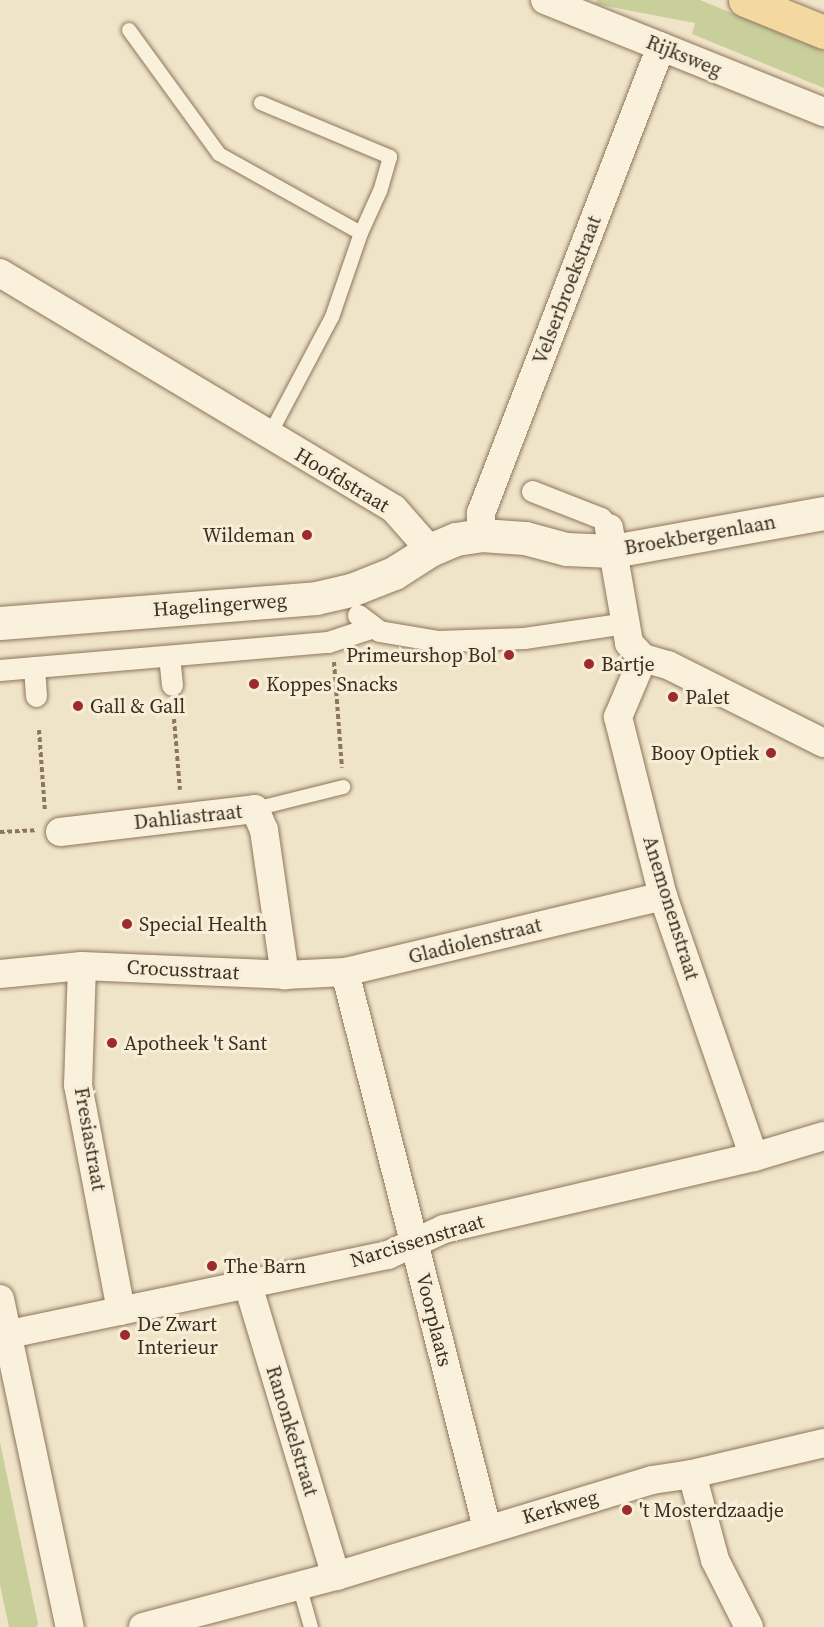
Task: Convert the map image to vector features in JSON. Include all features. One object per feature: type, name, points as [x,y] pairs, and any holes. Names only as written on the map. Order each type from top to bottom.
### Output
[{"type":"main road","points":[[745,0],[824,32]]},
{"type":"main road","name":"Broekbergenlaan","points":[[611,539],[824,513]]},
{"type":"main road","points":[[430,550],[456,539],[482,535],[514,537],[566,549],[611,539]]},
{"type":"main road","name":"Hagelingerweg","points":[[0,623],[316,598],[351,590],[394,573],[430,550]]},
{"type":"street","name":"Rijksweg","points":[[545,0],[824,112]]},
{"type":"street","name":"Velserbroekstraat","points":[[482,535],[481,513],[661,46]]},
{"type":"street","name":"Hoofdstraat","points":[[0,273],[394,509],[430,550]]},
{"type":"street","name":"Broekbergenlaan","points":[[532,491],[600,518],[611,539]]},
{"type":"street","points":[[611,539],[628,642],[642,658],[668,664],[824,743]]},
{"type":"street","points":[[0,670],[332,641],[366,621],[379,631],[409,638],[475,641],[524,638],[625,623]]},
{"type":"street","points":[[169,656],[172,685]]},
{"type":"street","name":"Anemonenstraat","points":[[642,658],[618,717],[663,896],[754,1157]]},
{"type":"street","points":[[34,667],[36,696]]},
{"type":"street","name":"Dahliastraat","points":[[53,831],[255,809],[264,830],[285,975]]},
{"type":"street","name":"Gladiolenstraat","points":[[285,975],[345,972],[663,896]]},
{"type":"street","name":"Crocusstraat","points":[[0,974],[82,966],[285,975]]},
{"type":"street","name":"Fresiastraat","points":[[82,966],[78,1085],[122,1311]]},
{"type":"street","name":"Voorplaats","points":[[345,972],[487,1528]]},
{"type":"street","name":"Narcissenstraat","points":[[4,1335],[388,1254],[444,1229],[754,1157],[824,1136]]},
{"type":"street","name":"Ranonkelstraat","points":[[248,1285],[336,1576]]},
{"type":"street","points":[[0,1299],[4,1335],[70,1627]]},
{"type":"street","name":"Kerkweg","points":[[143,1627],[336,1576],[487,1528],[651,1480],[692,1474],[824,1443]]},
{"type":"street","points":[[692,1474],[715,1560],[749,1627]]},
{"type":"lane","points":[[129,30],[219,154],[361,233]]},
{"type":"lane","points":[[261,103],[390,157],[380,191],[361,233],[332,316],[269,436]]},
{"type":"lane","points":[[255,809],[343,787]]},
{"type":"lane","points":[[299,1586],[311,1627]]},
{"type":"path","points":[[332,641],[340,714],[343,787]]},
{"type":"path","points":[[174,719],[182,818]]},
{"type":"path","points":[[0,832],[53,831],[39,730]]},
{"type":"green space","points":[[597,0],[700,0],[824,51],[824,88],[692,34],[695,23],[595,4]]},
{"type":"green space","points":[[0,1442],[38,1624],[36,1627],[9,1627],[0,1585]]},
{"type":"place","name":"Wildeman","points":[[307,535]]},
{"type":"place","name":"Primeurshop Bol","points":[[509,655]]},
{"type":"place","name":"Bartje","points":[[589,664]]},
{"type":"place","name":"Koppes Snacks","points":[[254,684]]},
{"type":"place","name":"Palet","points":[[673,697]]},
{"type":"place","name":"Gall & Gall","points":[[78,706]]},
{"type":"place","name":"Booy Optiek","points":[[771,753]]},
{"type":"place","name":"Special Health","points":[[127,924]]},
{"type":"place","name":"Apotheek 't Sant","points":[[112,1043]]},
{"type":"place","name":"The Barn","points":[[212,1266]]},
{"type":"place","name":"De Zwart Interieur","points":[[125,1335]]},
{"type":"place","name":"'t Mosterdzaadje","points":[[627,1510]]}]
